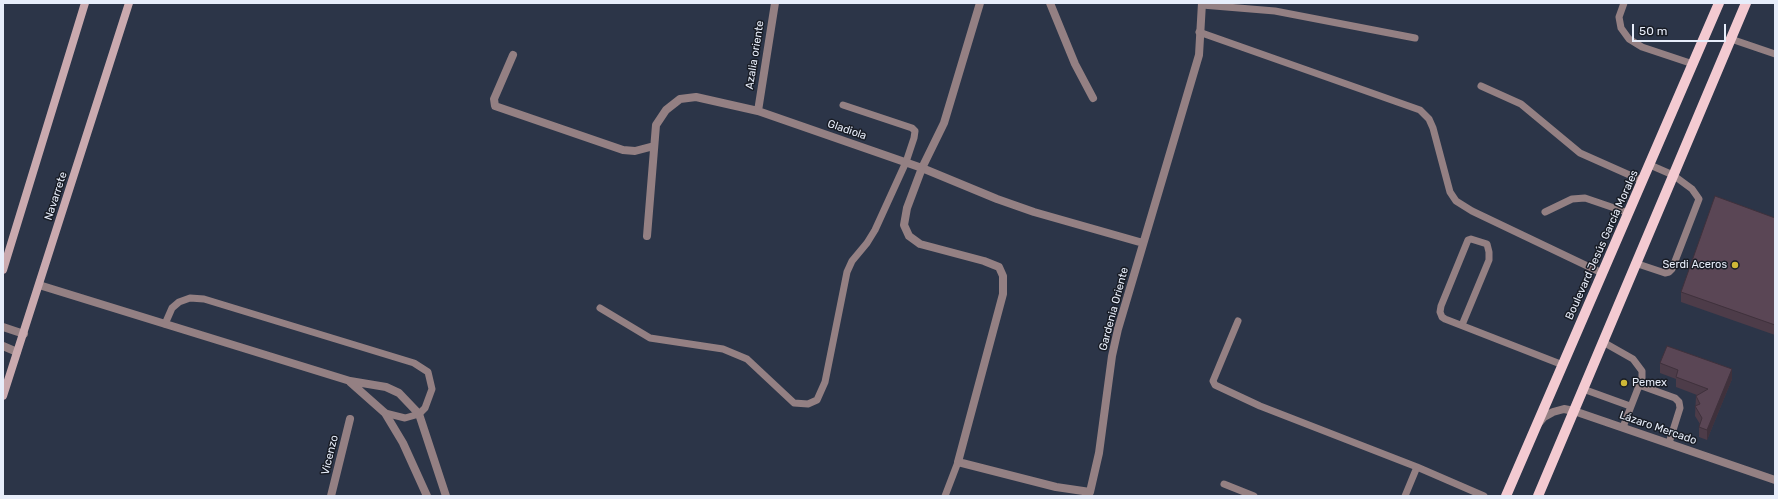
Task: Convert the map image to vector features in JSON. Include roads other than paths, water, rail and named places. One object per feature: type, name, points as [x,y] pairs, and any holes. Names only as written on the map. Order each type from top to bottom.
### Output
[{"type":"main road","points":[[3,270],[85,3]]},
{"type":"main road","name":"Navarrete","points":[[3,396],[129,3]]},
{"type":"main road","name":"Boulevard Jesús García Morales","points":[[1506,496],[1719,3]]},
{"type":"main road","points":[[1538,496],[1635,263],[1746,3]]},
{"type":"street","name":"Azalia oriente","points":[[758,111],[774,3]]},
{"type":"street","points":[[958,462],[1003,294],[1003,276],[998,267],[984,261],[920,244],[909,236],[904,225],[907,208],[922,168],[944,123],[980,3]]},
{"type":"street","points":[[1049,3],[1075,64],[1093,98]]},
{"type":"street","name":"Gardenia Oriente","points":[[958,462],[1089,494],[1099,453],[1112,356],[1118,329],[1199,55],[1199,32],[1202,4]]},
{"type":"street","points":[[513,55],[494,99],[495,106],[623,150],[636,151],[654,146]]},
{"type":"street","name":"Gladiola","points":[[647,236],[656,125],[666,110],[680,99],[696,98],[758,111],[906,162],[997,199],[1034,212],[1143,243]]},
{"type":"street","points":[[39,285],[350,381],[386,387],[399,393],[419,414],[446,496]]},
{"type":"street","points":[[3,327],[24,334]]},
{"type":"street","points":[[3,346],[17,352]]},
{"type":"street","points":[[350,381],[385,413],[403,443],[427,496]]},
{"type":"street","name":"Lázaro Mercado","points":[[1537,426],[1544,417],[1553,412],[1564,409],[1574,411],[1775,480]]},
{"type":"street","name":"Vicenzo","points":[[331,496],[350,419]]},
{"type":"lane","points":[[1624,3],[1619,17],[1620,28],[1629,39],[1642,47],[1693,64]]},
{"type":"lane","points":[[1202,4],[1275,10],[1415,38]]},
{"type":"lane","points":[[1199,32],[1420,110],[1429,119],[1433,128],[1450,192],[1456,201],[1472,211],[1602,273]]},
{"type":"lane","points":[[1731,38],[1775,54]]},
{"type":"lane","points":[[1481,86],[1521,104],[1580,153],[1643,181]]},
{"type":"lane","points":[[600,308],[650,338],[723,349],[747,359],[794,403],[808,404],[817,400],[825,382],[847,272],[852,261],[868,243],[875,230],[906,162],[915,132],[912,128],[843,105]]},
{"type":"lane","points":[[1635,263],[1665,273],[1672,269],[1699,199],[1692,189],[1673,175],[1650,165]]},
{"type":"lane","points":[[1545,212],[1572,199],[1585,198],[1629,213]]},
{"type":"lane","points":[[1462,325],[1488,260],[1489,252],[1487,244],[1471,238],[1468,240],[1441,306],[1440,312],[1442,317],[1462,325],[1563,365]]},
{"type":"lane","points":[[165,324],[172,308],[179,302],[190,298],[204,299],[414,363],[428,372],[432,388],[424,408],[419,414],[405,418],[385,413]]},
{"type":"lane","points":[[1238,321],[1213,381],[1215,385],[1260,406],[1417,467],[1484,496]]},
{"type":"lane","points":[[1603,342],[1634,359],[1642,371],[1639,385],[1623,427]]},
{"type":"lane","points":[[1639,385],[1675,398],[1678,402],[1680,408],[1669,443]]},
{"type":"lane","points":[[1583,389],[1630,406]]},
{"type":"lane","points":[[945,496],[958,462]]},
{"type":"lane","points":[[1405,496],[1417,467]]},
{"type":"lane","points":[[1224,484],[1254,496]]},
{"type":"place","name":"Serdi Aceros","points":[[1735,265]]},
{"type":"place","name":"Pemex","points":[[1624,383]]}]
